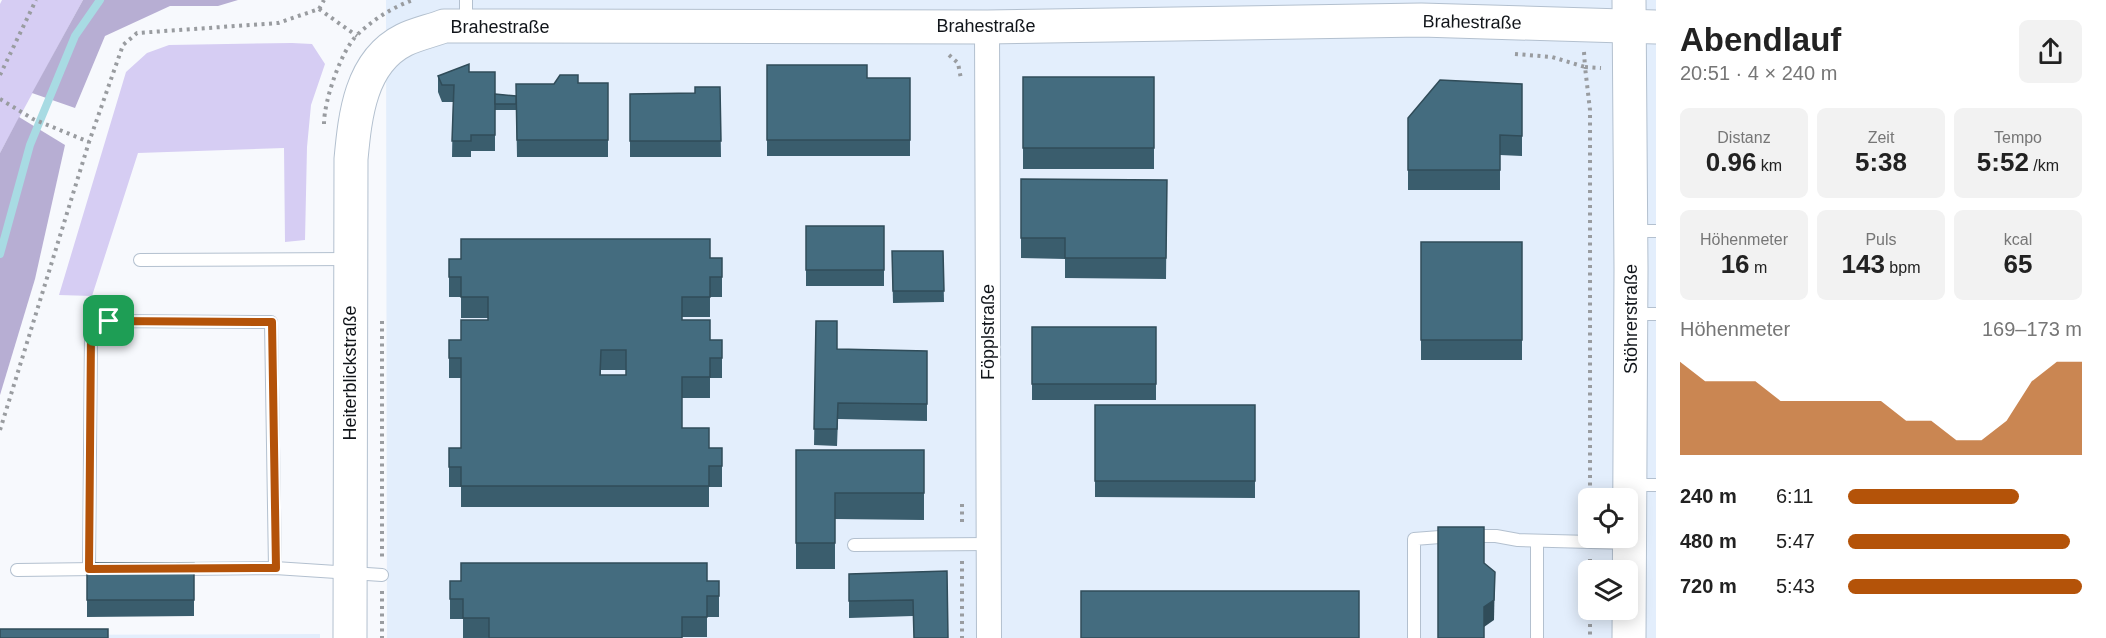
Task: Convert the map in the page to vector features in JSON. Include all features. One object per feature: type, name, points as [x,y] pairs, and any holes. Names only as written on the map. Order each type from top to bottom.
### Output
[{"type":"street","name":"Brahestraße","points":[[356,109],[365,82],[385,56],[403,40],[444,26],[466,13],[987,27],[1638,18]]},
{"type":"street","name":"Stöhrerstraße","points":[[1638,18],[1644,314],[1643,485],[1638,507]]},
{"type":"street","name":"Föpplstraße","points":[[987,27],[989,638]]},
{"type":"street","name":"Heiterblickstraße","points":[[350,638],[351,159],[356,109]]},
{"type":"street","name":"Stöhrerstraße","points":[[1629,638],[1630,548]]},
{"type":"lane","points":[[141,260],[351,260]]},
{"type":"lane","points":[[89,569],[91,334],[97,323],[109,321],[272,322],[276,568]]},
{"type":"lane","points":[[1414,638],[1414,539],[1496,536],[1538,541],[1578,542]]},
{"type":"lane","points":[[1537,638],[1538,541]]},
{"type":"lane","points":[[855,545],[989,544]]},
{"type":"lane","points":[[167,569],[276,568],[382,575]]},
{"type":"lane","points":[[17,570],[111,569]]},
{"type":"path","points":[[0,75],[36,0]]},
{"type":"path","points":[[0,430],[89,142],[123,45],[137,33],[278,23],[319,9],[324,0]]},
{"type":"path","points":[[940,51],[950,55],[958,63]]},
{"type":"path","points":[[1508,53],[1552,57],[1585,67],[1590,121],[1590,488]]},
{"type":"path","points":[[0,99],[47,126],[89,142]]},
{"type":"path","points":[[382,315],[382,638]]},
{"type":"path","points":[[1590,620],[1590,638]]},
{"type":"shaded area","points":[[2,0],[83,0],[0,153],[0,4]]},
{"type":"shaded area","points":[[83,0],[238,0],[218,6],[170,6],[105,36],[75,108],[32,93]]},
{"type":"shaded area","points":[[386,0],[1656,0],[1656,638],[387,638]]},
{"type":"shaded area","points":[[312,44],[325,64],[311,105],[307,147],[305,240],[285,242],[284,148],[138,153],[92,296],[59,295],[126,72],[147,53],[169,45]]},
{"type":"shaded area","points":[[19,117],[65,145],[35,279],[0,395],[0,153]]},
{"type":"shaded area","points":[[320,634],[320,638],[0,638],[0,635]]},
{"type":"building","points":[[469,64],[469,72],[495,72],[495,135],[471,135],[471,141],[452,141],[454,85],[442,85],[438,76]]},
{"type":"building","points":[[767,65],[867,65],[867,78],[910,78],[910,140],[767,140]]},
{"type":"building","points":[[560,75],[578,75],[578,83],[608,83],[608,140],[517,140],[516,84],[554,84]]},
{"type":"building","points":[[1023,77],[1154,77],[1154,148],[1023,148]]},
{"type":"building","points":[[1440,80],[1522,84],[1522,136],[1500,135],[1500,170],[1408,170],[1408,118]]},
{"type":"building","points":[[695,87],[720,87],[721,141],[630,141],[630,94],[695,93]]},
{"type":"building","points":[[495,94],[516,96],[516,104],[495,104]]},
{"type":"building","points":[[1021,179],[1167,180],[1166,258],[1065,258],[1065,238],[1021,238]]},
{"type":"building","points":[[806,226],[884,226],[884,270],[806,270]]},
{"type":"building","points":[[461,239],[710,239],[710,258],[722,258],[722,277],[710,277],[710,297],[682,297],[682,320],[710,320],[710,340],[722,340],[722,358],[710,358],[710,377],[682,377],[682,428],[709,428],[709,448],[722,448],[722,466],[709,466],[709,486],[461,486],[461,467],[449,467],[449,448],[461,448],[461,358],[449,358],[449,340],[461,340],[461,320],[488,320],[488,297],[461,297],[461,277],[449,277],[449,259],[461,259]],"holes":[[[601,350],[626,350],[626,375],[600,375]]]},
{"type":"building","points":[[1421,242],[1522,242],[1522,340],[1421,340]]},
{"type":"building","points":[[892,251],[943,251],[944,291],[893,291]]},
{"type":"building","points":[[816,321],[837,321],[837,349],[927,351],[927,404],[838,403],[837,429],[814,429]]},
{"type":"building","points":[[1032,327],[1156,327],[1156,384],[1032,384]]},
{"type":"building","points":[[1095,405],[1255,405],[1255,481],[1095,481]]},
{"type":"building","points":[[796,450],[924,450],[924,493],[835,493],[835,543],[796,543]]},
{"type":"building","points":[[1438,527],[1484,527],[1484,563],[1495,572],[1494,600],[1484,607],[1484,638],[1438,638]]},
{"type":"building","points":[[87,563],[194,563],[194,600],[87,600]]},
{"type":"building","points":[[461,563],[707,563],[707,581],[719,581],[719,596],[707,596],[707,617],[682,617],[682,638],[489,638],[489,618],[463,618],[463,599],[450,599],[450,581],[461,581]]},
{"type":"building","points":[[947,571],[948,638],[914,638],[913,600],[849,601],[849,574]]},
{"type":"building","points":[[1081,591],[1359,591],[1359,638],[1081,638]]},
{"type":"building","points":[[0,629],[108,629],[108,638],[0,638]]},
{"type":"waterway","points":[[0,254],[30,145],[75,36],[100,0]]},
{"type":"route","points":[[109,321],[272,322],[276,568],[89,569],[91,334],[97,323],[109,321]]}]
